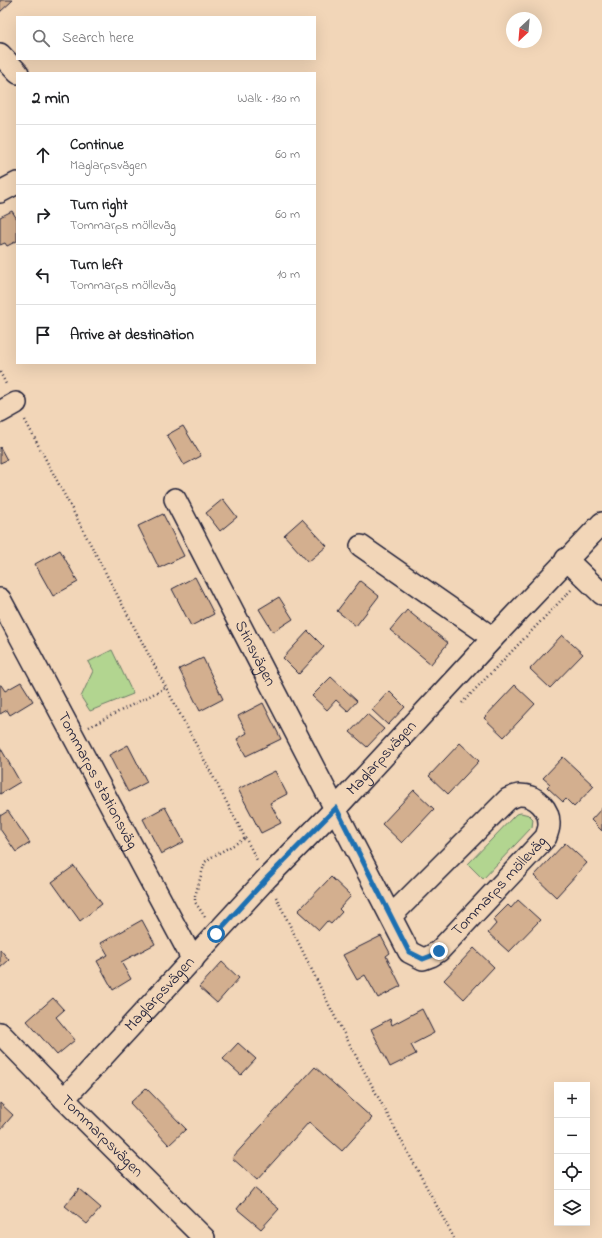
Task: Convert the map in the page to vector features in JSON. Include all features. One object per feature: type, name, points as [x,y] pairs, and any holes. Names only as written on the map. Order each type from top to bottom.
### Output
[{"type":"street","points":[[0,54],[17,72]]},
{"type":"street","points":[[0,192],[16,184]]},
{"type":"street","name":"Stinsvägen","points":[[175,499],[336,808]]},
{"type":"street","name":"Maglarpsvägen","points":[[64,1100],[267,878],[336,808],[566,559],[602,523]]},
{"type":"street","points":[[361,546],[493,638]]},
{"type":"street","points":[[566,559],[602,594]]},
{"type":"street","name":"Tommarps stationsväg","points":[[0,601],[193,960]]},
{"type":"street","name":"Tommarps mölleväg","points":[[336,808],[409,952],[423,959],[439,951],[546,837],[549,825],[548,812],[541,804],[532,798],[519,795],[508,799],[391,916]]},
{"type":"street","name":"Tommarpsvägen","points":[[0,1033],[64,1100],[204,1238]]},
{"type":"path","points":[[8,407],[167,687],[267,878],[334,1015],[454,1238]]},
{"type":"path","points":[[73,735],[167,687]]},
{"type":"path","points":[[216,934],[195,902],[195,896],[205,862],[246,838]]},
{"type":"green space","points":[[112,650],[133,694],[90,711],[81,697],[93,671],[88,662]]},
{"type":"green space","points":[[521,813],[529,815],[533,819],[532,827],[483,879],[468,864],[516,814]]},
{"type":"building","points":[[0,0],[13,0],[0,12]]},
{"type":"building","points":[[12,211],[16,217],[16,242],[7,246],[5,243],[0,245],[0,217]]},
{"type":"building","points":[[183,426],[201,456],[184,465],[167,435]]},
{"type":"building","points":[[0,447],[7,460],[0,463]]},
{"type":"building","points":[[223,499],[237,517],[220,531],[206,513]]},
{"type":"building","points":[[163,514],[184,556],[159,568],[138,526]]},
{"type":"building","points":[[302,519],[327,546],[308,562],[284,535]]},
{"type":"building","points":[[60,550],[78,582],[53,596],[35,564]]},
{"type":"building","points":[[195,577],[214,614],[191,626],[172,589]]},
{"type":"building","points":[[360,581],[379,596],[356,626],[337,611]]},
{"type":"building","points":[[279,597],[293,619],[273,632],[259,609]]},
{"type":"building","points":[[407,610],[448,643],[431,664],[390,630]]},
{"type":"building","points":[[308,631],[324,647],[299,674],[283,658]]},
{"type":"building","points":[[562,635],[583,654],[550,688],[530,669]]},
{"type":"building","points":[[203,658],[223,699],[200,711],[179,669]]},
{"type":"building","points":[[331,677],[357,701],[348,711],[336,700],[327,710],[312,696]]},
{"type":"building","points":[[21,682],[33,701],[10,715],[7,710],[0,714],[0,685],[5,691]]},
{"type":"building","points":[[515,685],[535,704],[504,737],[484,718]]},
{"type":"building","points":[[389,691],[405,707],[388,725],[372,710]]},
{"type":"building","points":[[263,703],[281,739],[246,756],[237,739],[247,733],[238,716]]},
{"type":"building","points":[[367,714],[384,729],[367,747],[350,732]]},
{"type":"building","points":[[460,743],[479,761],[448,794],[429,776]]},
{"type":"building","points":[[128,745],[147,782],[128,792],[109,755]]},
{"type":"building","points":[[0,747],[20,782],[0,794]]},
{"type":"building","points":[[563,757],[594,786],[574,807],[566,799],[563,802],[547,787],[550,784],[543,778]]},
{"type":"building","points":[[275,771],[287,794],[270,803],[281,823],[261,833],[238,789]]},
{"type":"building","points":[[414,790],[434,809],[402,843],[382,824]]},
{"type":"building","points":[[165,807],[184,842],[161,854],[143,819]]},
{"type":"building","points":[[602,808],[602,831],[591,820]]},
{"type":"building","points":[[8,811],[30,843],[16,852],[0,829],[0,816]]},
{"type":"building","points":[[565,843],[587,863],[556,897],[534,876]]},
{"type":"building","points":[[74,866],[102,904],[80,921],[52,882]]},
{"type":"building","points":[[331,877],[351,896],[339,909],[342,912],[331,924],[327,921],[319,930],[298,911]]},
{"type":"building","points":[[518,900],[540,920],[509,952],[488,933],[496,924],[493,920],[508,905],[511,908]]},
{"type":"building","points":[[142,920],[155,944],[121,962],[131,979],[113,990],[97,961],[108,955],[101,943]]},
{"type":"building","points":[[381,936],[390,953],[386,956],[401,986],[378,998],[365,975],[357,980],[343,955]]},
{"type":"building","points":[[474,948],[494,967],[464,999],[444,980]]},
{"type":"building","points":[[0,949],[9,960],[0,968]]},
{"type":"building","points":[[222,962],[239,978],[217,1003],[199,987]]},
{"type":"building","points":[[53,998],[64,1010],[56,1017],[75,1040],[57,1055],[27,1021]]},
{"type":"building","points":[[422,1009],[434,1033],[411,1045],[416,1054],[390,1067],[371,1029],[390,1019],[392,1025]]},
{"type":"building","points":[[238,1043],[256,1059],[241,1075],[223,1059]]},
{"type":"building","points":[[315,1067],[372,1118],[342,1151],[309,1122],[257,1180],[232,1158]]},
{"type":"building","points":[[146,1088],[186,1129],[169,1145],[130,1103]]},
{"type":"building","points":[[0,1103],[13,1115],[0,1130]]},
{"type":"building","points":[[254,1188],[279,1209],[261,1229],[237,1209]]},
{"type":"building","points":[[79,1189],[101,1208],[87,1224],[65,1206]]},
{"type":"route","points":[[216,934],[267,878],[336,808],[409,952],[423,959],[439,951]]}]
